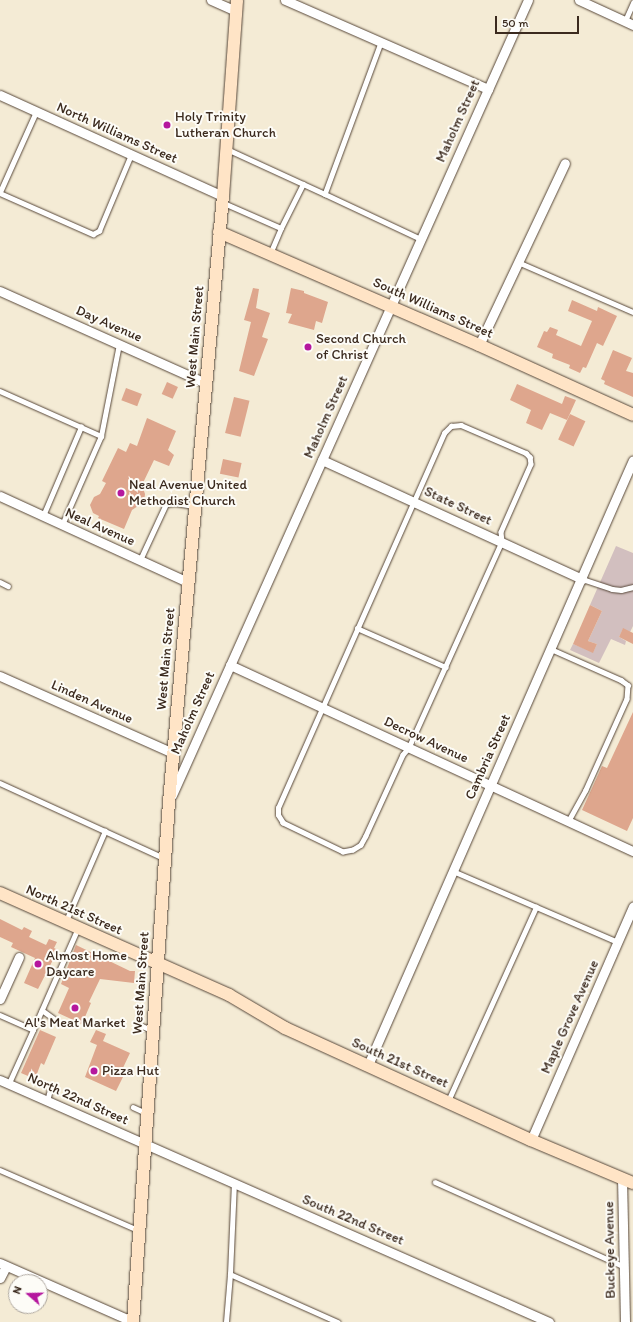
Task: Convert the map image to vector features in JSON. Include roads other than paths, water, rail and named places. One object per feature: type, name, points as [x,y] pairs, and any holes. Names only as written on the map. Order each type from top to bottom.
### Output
[{"type":"main road","name":"West Main Street","points":[[133,1322],[169,802],[222,199],[237,6]]},
{"type":"main road","name":"South Williams Street","points":[[219,232],[479,345],[633,415]]},
{"type":"main road","name":"North 21st Street","points":[[0,893],[158,964]]},
{"type":"main road","name":"South 21st Street","points":[[158,964],[229,995],[285,1028],[368,1066],[448,1101],[531,1140],[629,1179]]},
{"type":"street","points":[[211,0],[237,6]]},
{"type":"street","points":[[285,0],[488,89]]},
{"type":"street","name":"Maholm Street","points":[[169,802],[528,0]]},
{"type":"street","points":[[579,0],[629,23]]},
{"type":"street","name":"North Williams Street","points":[[0,96],[132,155],[222,199]]},
{"type":"street","points":[[479,345],[565,163]]},
{"type":"street","name":"Day Avenue","points":[[0,291],[206,383]]},
{"type":"street","name":"State Street","points":[[322,460],[415,501],[582,579]]},
{"type":"street","name":"Cambria Street","points":[[368,1066],[453,871],[492,786],[633,460]]},
{"type":"street","name":"Neal Avenue","points":[[0,496],[188,582]]},
{"type":"street","name":"Decrow Avenue","points":[[230,665],[633,851]]},
{"type":"street","name":"Linden Avenue","points":[[0,676],[173,754]]},
{"type":"street","name":"Maple Grove Avenue","points":[[531,1140],[633,906]]},
{"type":"street","points":[[0,999],[19,957]]},
{"type":"street","name":"North 22nd Street","points":[[0,1080],[145,1144]]},
{"type":"street","name":"South 22nd Street","points":[[145,1144],[234,1184],[408,1258],[549,1322]]},
{"type":"street","name":"Buckeye Avenue","points":[[625,1322],[623,1266],[629,1179]]},
{"type":"street","points":[[0,1278],[3,1265],[133,1322]]},
{"type":"lane","points":[[629,23],[633,3]]},
{"type":"lane","points":[[325,194],[381,43]]},
{"type":"lane","points":[[36,112],[0,192],[92,234],[99,232],[132,155]]},
{"type":"lane","points":[[226,148],[421,239]]},
{"type":"lane","points":[[270,254],[303,184]]},
{"type":"lane","points":[[222,199],[281,228]]},
{"type":"lane","points":[[518,262],[633,312]]},
{"type":"lane","points":[[62,525],[101,436],[119,344]]},
{"type":"lane","points":[[0,391],[101,436]]},
{"type":"lane","points":[[461,425],[526,452],[530,457],[530,464],[501,532],[502,542],[409,748],[403,755],[361,845],[354,850],[343,852],[283,823],[278,815],[278,808],[281,798],[415,501],[444,433],[451,426],[461,425]]},
{"type":"lane","points":[[42,516],[81,427]]},
{"type":"lane","points":[[140,560],[166,504],[175,503],[195,506]]},
{"type":"lane","points":[[582,579],[612,589],[621,590],[633,587]]},
{"type":"lane","points":[[0,582],[8,586]]},
{"type":"lane","points":[[357,628],[446,667]]},
{"type":"lane","points":[[551,649],[621,680],[628,685],[625,705],[586,790],[569,821]]},
{"type":"lane","points":[[0,783],[165,859]]},
{"type":"lane","points":[[66,922],[106,831]]},
{"type":"lane","points":[[453,871],[618,942]]},
{"type":"lane","points":[[448,1101],[536,907]]},
{"type":"lane","points":[[9,1084],[78,928]]},
{"type":"lane","points":[[42,1010],[53,1018]]},
{"type":"lane","points":[[0,1015],[33,1030]]},
{"type":"lane","points":[[140,1025],[153,1030]]},
{"type":"lane","points":[[47,1101],[50,1090]]},
{"type":"lane","points":[[133,1108],[147,1113]]},
{"type":"lane","points":[[0,1170],[139,1230]]},
{"type":"lane","points":[[435,1182],[623,1266]]},
{"type":"lane","points":[[226,1322],[230,1274],[234,1184]]},
{"type":"lane","points":[[230,1274],[338,1322]]},
{"type":"place","name":"Holy Trinity Lutheran Church","points":[[167,125]]},
{"type":"place","name":"Second Church of Christ","points":[[308,347]]},
{"type":"place","name":"Neal Avenue United Methodist Church","points":[[121,493]]},
{"type":"place","name":"Almost Home Daycare","points":[[38,964]]},
{"type":"place","name":"Al's Meat Market","points":[[75,1008]]},
{"type":"place","name":"Pizza Hut","points":[[94,1071]]}]
